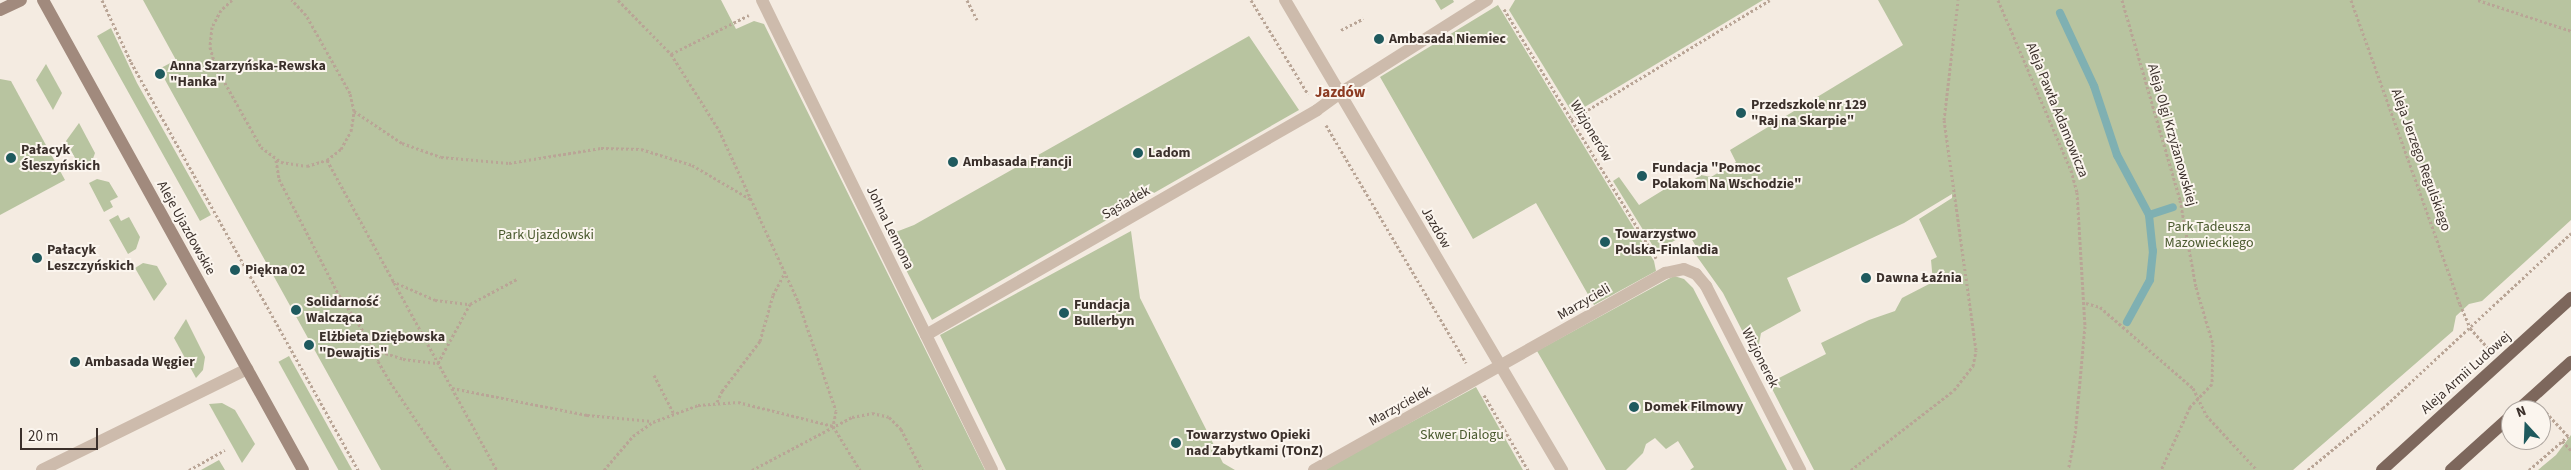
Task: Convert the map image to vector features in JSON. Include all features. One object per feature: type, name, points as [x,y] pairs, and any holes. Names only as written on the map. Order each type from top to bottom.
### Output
[{"type":"main road","name":"Aleja Armii Ludowej","points":[[2382,470],[2571,298]]},
{"type":"main road","points":[[2529,400],[2571,362]]},
{"type":"main road","points":[[2451,470],[2501,425]]},
{"type":"street","points":[[0,10],[21,0]]},
{"type":"street","name":"Aleje Ujazdowskie","points":[[43,0],[303,470]]},
{"type":"street","name":"Johna Lennona","points":[[762,0],[992,470]]},
{"type":"street","name":"Jazdów","points":[[1285,0],[1562,470]]},
{"type":"street","name":"Sąsiadek","points":[[926,335],[1317,110],[1340,93],[1487,0]]},
{"type":"street","name":"Marzycieli","points":[[1501,368],[1665,273],[1684,268]]},
{"type":"street","name":"Wizjonerek","points":[[1684,268],[1700,279],[1800,470]]},
{"type":"street","points":[[42,470],[247,368]]},
{"type":"street","name":"Marzycielek","points":[[1314,470],[1501,368]]},
{"type":"path","points":[[102,0],[131,62],[358,470]]},
{"type":"path","points":[[232,0],[221,10],[212,27],[210,53],[259,144],[276,160],[302,166],[327,160],[349,137],[354,111],[350,93],[306,15],[292,0]]},
{"type":"path","points":[[618,0],[671,54],[718,130],[753,200],[785,272],[830,390],[836,411],[833,426],[860,470]]},
{"type":"path","points":[[967,0],[977,20]]},
{"type":"path","points":[[1252,0],[1528,470]]},
{"type":"path","name":"Wizjonerów","points":[[1499,0],[1665,273]]},
{"type":"path","points":[[1571,120],[1770,0]]},
{"type":"path","points":[[1851,470],[1954,390],[1973,366],[1976,350],[1944,120],[1958,0]]},
{"type":"path","name":"Aleja Pawła Adamowicza","points":[[1998,0],[2011,23],[2075,181],[2086,303],[2075,435],[2068,470]]},
{"type":"path","name":"Aleja Olgi Krzyżanowskiej","points":[[2122,0],[2180,200],[2196,287],[2213,344],[2212,384],[2200,399],[2190,407],[2161,470]]},
{"type":"path","name":"Aleja Jerzego Regulskiego","points":[[2351,0],[2470,328]]},
{"type":"path","points":[[2478,0],[2571,31]]},
{"type":"path","points":[[1342,30],[1363,19]]},
{"type":"path","points":[[671,54],[733,23]]},
{"type":"path","points":[[354,111],[402,143],[441,158],[508,163],[602,148],[642,149],[692,164],[753,200]]},
{"type":"path","points":[[276,160],[279,179],[339,295],[376,350],[378,361],[386,375],[450,470]]},
{"type":"path","points":[[327,160],[497,470]]},
{"type":"path","points":[[2308,470],[2383,408],[2571,233]]},
{"type":"path","points":[[717,402],[722,391],[760,341],[773,295],[785,272]]},
{"type":"path","points":[[438,363],[470,304],[517,279]]},
{"type":"path","points":[[392,281],[435,300],[470,304]]},
{"type":"path","points":[[2086,303],[2100,308],[2193,388],[2200,399],[2206,415],[2257,470]]},
{"type":"path","points":[[376,350],[397,358],[438,363]]},
{"type":"path","points":[[654,375],[673,412]]},
{"type":"path","points":[[451,388],[587,415],[653,422]]},
{"type":"path","points":[[604,470],[633,436],[653,422],[673,412],[717,402],[738,402],[774,409],[808,422],[833,426]]},
{"type":"path","points":[[752,470],[833,426],[862,413],[889,417],[904,432],[922,470]]},
{"type":"path","points":[[2562,441],[2571,450]]},
{"type":"path","points":[[191,470],[225,450]]},
{"type":"path","points":[[2529,470],[2534,466]]},
{"type":"green space","name":"Park Ujazdowski","points":[[143,0],[721,0],[736,29],[754,21],[764,24],[985,470],[381,470],[159,69],[176,60]]},
{"type":"green space","points":[[1435,0],[1453,0],[1454,2],[1441,10]]},
{"type":"green space","points":[[1515,0],[1763,0],[1573,114],[1509,10]]},
{"type":"green space","name":"Park Tadeusza Mazowieckiego","points":[[1878,0],[2571,0],[2571,220],[2482,301],[2469,304],[2456,316],[2453,331],[2293,470],[1814,470],[1769,383],[1826,354],[1821,343],[1869,320],[1895,311],[1902,298],[1933,282],[1931,260],[1937,257],[1919,219],[1952,198],[1952,194],[1904,223],[1787,278],[1801,311],[1761,333],[1758,349],[1753,352],[1723,293],[1693,251],[1697,248],[1688,233],[1656,251],[1613,181],[1619,177],[1639,205],[1673,184],[1677,190],[1701,175],[1711,177],[1736,162],[1730,150],[1903,45]]},
{"type":"green space","points":[[1498,5],[1654,261],[1656,271],[1594,305],[1536,203],[1473,239],[1380,77]]},
{"type":"green space","points":[[111,28],[137,83],[211,215],[200,221],[97,36]]},
{"type":"green space","points":[[1249,36],[1299,110],[932,320],[888,235],[914,225]]},
{"type":"green space","points":[[46,64],[62,93],[53,110],[36,80]]},
{"type":"green space","points":[[0,79],[11,81],[65,180],[0,215]]},
{"type":"green space","points":[[79,123],[95,153],[90,167],[82,171],[66,141]]},
{"type":"green space","points":[[97,179],[109,182],[118,197],[110,201],[113,207],[104,212],[89,183]]},
{"type":"green space","points":[[118,215],[121,221],[129,217],[140,237],[136,249],[128,254],[109,220]]},
{"type":"green space","points":[[1131,231],[1140,298],[1223,463],[1235,470],[1006,470],[940,335]]},
{"type":"green space","points":[[143,263],[157,266],[167,284],[154,301],[135,268]]},
{"type":"green space","points":[[1674,276],[1684,279],[1693,288],[1787,470],[1690,470],[1694,467],[1678,441],[1666,449],[1655,438],[1646,444],[1643,453],[1626,470],[1606,470],[1537,351]]},
{"type":"green space","points":[[186,319],[205,357],[203,370],[196,378],[174,338]]},
{"type":"green space","points":[[289,356],[352,470],[338,470],[279,362]]},
{"type":"green space","name":"Skwer Dialogu","points":[[1476,387],[1523,470],[1325,470],[1380,439]]},
{"type":"green space","points":[[222,403],[235,410],[255,444],[242,463],[209,404]]},
{"type":"green space","points":[[2571,435],[2571,470],[2538,470],[2556,455]]},
{"type":"green space","points":[[219,460],[225,470],[201,470]]},
{"type":"waterway","points":[[2060,13],[2094,86],[2117,155],[2149,215],[2153,251],[2150,280],[2127,322]]},
{"type":"waterway","points":[[2149,215],[2173,207]]},
{"type":"place","name":"Ambasada Niemiec","points":[[1379,39]]},
{"type":"place","name":"Anna Szarzyńska-Rewska \"Hanka\"","points":[[160,74]]},
{"type":"place","name":"Przedszkole nr 129 \"Raj na Skarpie\"","points":[[1741,113]]},
{"type":"place","name":"Ladom","points":[[1138,153]]},
{"type":"place","name":"Pałacyk Śleszyńskich","points":[[11,158]]},
{"type":"place","name":"Ambasada Francji","points":[[953,162]]},
{"type":"place","name":"Fundacja \"Pomoc Polakom Na Wschodzie\"","points":[[1642,176]]},
{"type":"place","name":"Towarzystwo Polska-Finlandia","points":[[1605,242]]},
{"type":"place","name":"Pałacyk Leszczyńskich","points":[[37,258]]},
{"type":"place","name":"Piękna 02","points":[[235,270]]},
{"type":"place","name":"Dawna Łaźnia","points":[[1866,278]]},
{"type":"place","name":"Solidarność Walcząca","points":[[296,310]]},
{"type":"place","name":"Fundacja Bullerbyn","points":[[1064,313]]},
{"type":"place","name":"Elżbieta Dziębowska \"Dewajtis\"","points":[[309,345]]},
{"type":"place","name":"Ambasada Węgier","points":[[75,362]]},
{"type":"place","name":"Domek Filmowy","points":[[1634,407]]},
{"type":"place","name":"Towarzystwo Opieki nad Zabytkami (TOnZ)","points":[[1176,443]]},
{"type":"district","name":"Jazdów","points":[[1340,93]]}]
